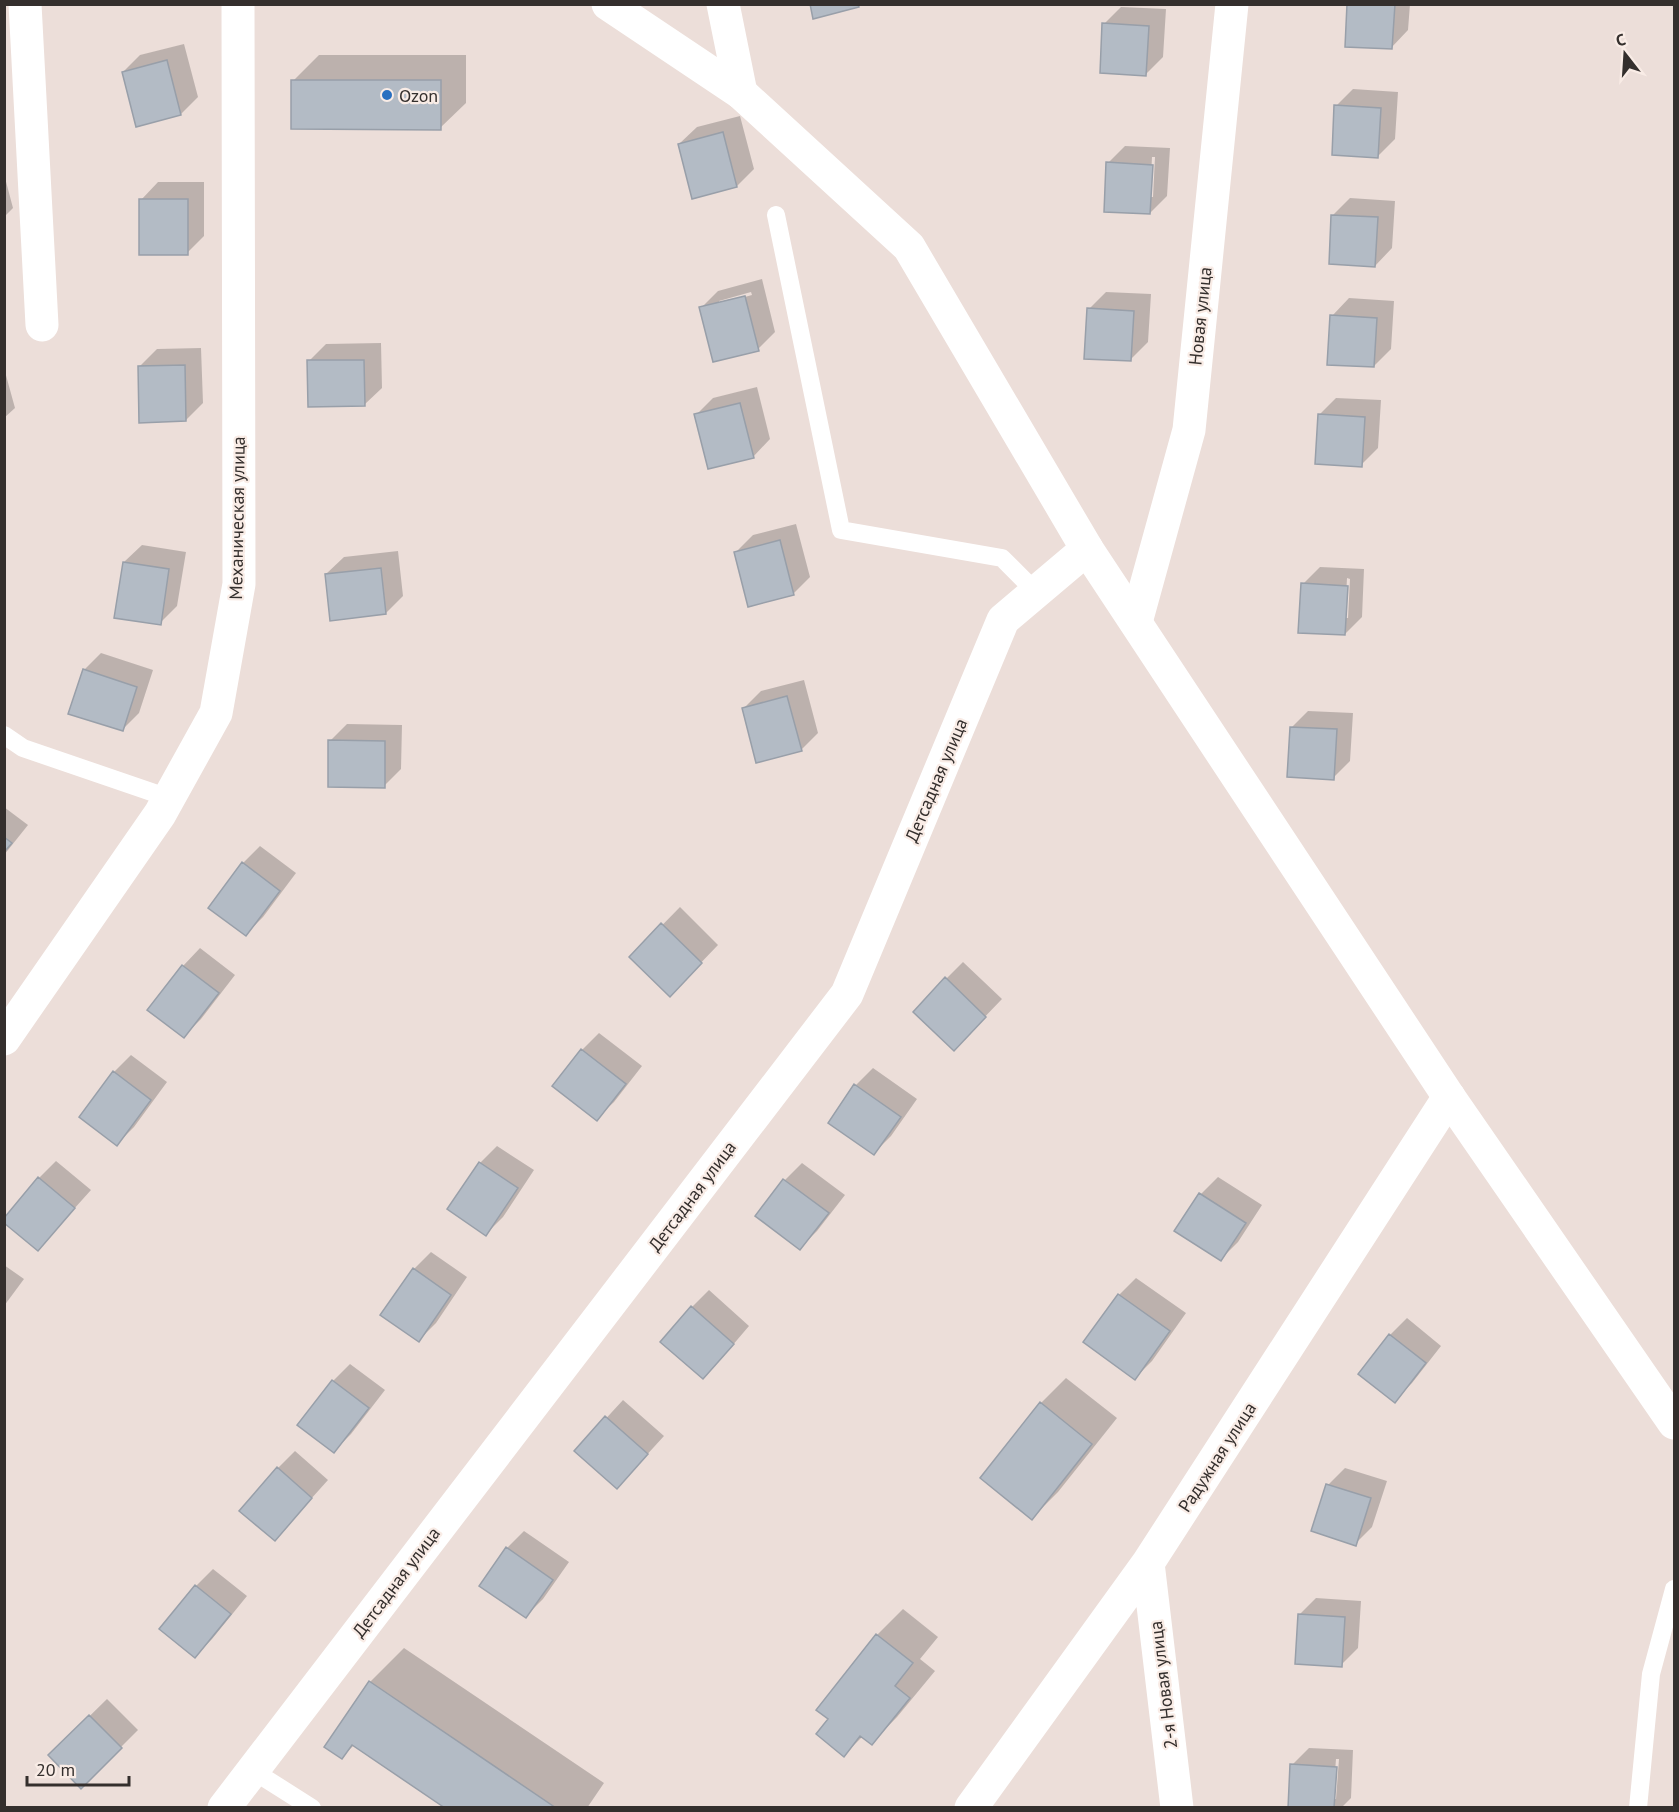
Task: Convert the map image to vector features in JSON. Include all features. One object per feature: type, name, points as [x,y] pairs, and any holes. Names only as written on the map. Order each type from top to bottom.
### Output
[{"type":"street","points":[[25,4],[42,325]]},
{"type":"street","name":"Механическая улица","points":[[4,1039],[160,814],[216,713],[239,584],[238,4]]},
{"type":"street","points":[[608,4],[741,93],[909,247],[1087,549],[1449,1097],[1674,1423]]},
{"type":"street","points":[[723,4],[741,93]]},
{"type":"street","name":"Новая улица","points":[[1136,622],[1189,430],[1232,4]]},
{"type":"street","name":"Детсадная улица","points":[[224,1808],[847,994],[1003,620],[1087,549]]},
{"type":"street","name":"Радужная улица","points":[[971,1808],[1148,1563],[1449,1097]]},
{"type":"street","name":"2-я Новая улица","points":[[1148,1563],[1178,1808]]},
{"type":"lane","points":[[776,215],[841,530],[1002,558],[1036,592]]},
{"type":"lane","points":[[4,735],[23,748],[169,798]]},
{"type":"lane","points":[[1638,1808],[1651,1674],[1674,1589]]},
{"type":"lane","points":[[252,1770],[312,1808]]},
{"type":"building","points":[[810,4],[858,4],[859,7],[813,19]]},
{"type":"building","points":[[1347,4],[1395,4],[1392,49],[1345,47]]},
{"type":"building","points":[[1102,23],[1149,26],[1146,76],[1100,73]]},
{"type":"building","points":[[167,60],[181,115],[136,127],[122,72]]},
{"type":"building","points":[[291,80],[441,80],[441,130],[291,129]]},
{"type":"building","points":[[1334,105],[1381,108],[1378,158],[1332,155]]},
{"type":"building","points":[[723,132],[737,187],[692,199],[678,144]]},
{"type":"building","points":[[1106,162],[1153,165],[1150,214],[1104,212]]},
{"type":"building","points":[[139,199],[188,199],[188,255],[139,255]]},
{"type":"building","points":[[1331,215],[1378,217],[1375,267],[1329,264]]},
{"type":"building","points":[[745,296],[759,351],[713,362],[699,307]]},
{"type":"building","points":[[1087,308],[1134,311],[1131,361],[1084,359]]},
{"type":"building","points":[[1330,315],[1377,318],[1374,367],[1327,365]]},
{"type":"building","points":[[307,360],[364,360],[365,406],[308,407]]},
{"type":"building","points":[[185,365],[186,421],[139,423],[138,366]]},
{"type":"building","points":[[740,403],[754,458],[708,469],[694,414]]},
{"type":"building","points":[[1318,414],[1365,417],[1362,467],[1315,464]]},
{"type":"building","points":[[780,540],[794,595],[748,607],[734,552]]},
{"type":"building","points":[[123,562],[169,569],[161,625],[114,618]]},
{"type":"building","points":[[381,568],[386,614],[330,621],[325,574]]},
{"type":"building","points":[[1301,583],[1348,586],[1345,635],[1298,633]]},
{"type":"building","points":[[83,669],[137,687],[123,731],[68,714]]},
{"type":"building","points":[[787,696],[802,751],[756,763],[742,708]]},
{"type":"building","points":[[1290,727],[1337,729],[1334,780],[1287,777]]},
{"type":"building","points":[[328,740],[385,741],[385,788],[328,787]]},
{"type":"building","points":[[4,837],[12,843],[4,852]]},
{"type":"building","points":[[242,862],[280,891],[246,936],[208,908]]},
{"type":"building","points":[[661,923],[702,963],[670,997],[629,957]]},
{"type":"building","points":[[182,965],[219,993],[184,1038],[147,1010]]},
{"type":"building","points":[[945,977],[986,1017],[954,1051],[913,1012]]},
{"type":"building","points":[[581,1049],[626,1084],[597,1121],[552,1086]]},
{"type":"building","points":[[113,1071],[151,1100],[117,1146],[79,1117]]},
{"type":"building","points":[[854,1084],[901,1117],[874,1155],[828,1123]]},
{"type":"building","points":[[479,1162],[518,1188],[486,1236],[447,1209]]},
{"type":"building","points":[[38,1177],[75,1208],[38,1251],[4,1223],[4,1218]]},
{"type":"building","points":[[783,1179],[829,1213],[800,1250],[755,1216]]},
{"type":"building","points":[[1199,1193],[1246,1223],[1221,1261],[1174,1231]]},
{"type":"building","points":[[413,1268],[451,1295],[419,1342],[380,1315]]},
{"type":"building","points":[[1118,1294],[1170,1331],[1135,1380],[1083,1342]]},
{"type":"building","points":[[691,1306],[734,1344],[703,1379],[660,1342]]},
{"type":"building","points":[[1389,1334],[1426,1363],[1395,1403],[1358,1374]]},
{"type":"building","points":[[332,1380],[369,1408],[334,1453],[297,1425]]},
{"type":"building","points":[[1040,1402],[1092,1444],[1032,1520],[980,1478]]},
{"type":"building","points":[[605,1416],[648,1454],[617,1489],[574,1451]]},
{"type":"building","points":[[277,1467],[312,1498],[275,1541],[239,1511]]},
{"type":"building","points":[[1326,1484],[1371,1498],[1356,1546],[1311,1531]]},
{"type":"building","points":[[506,1547],[553,1580],[526,1618],[479,1586]]},
{"type":"building","points":[[195,1585],[231,1614],[195,1658],[159,1629]]},
{"type":"building","points":[[1298,1614],[1345,1617],[1342,1667],[1295,1664]]},
{"type":"building","points":[[876,1634],[913,1663],[895,1686],[910,1698],[872,1745],[860,1736],[844,1757],[816,1734],[828,1719],[816,1710]]},
{"type":"building","points":[[369,1681],[556,1808],[445,1808],[352,1745],[342,1759],[324,1747]]},
{"type":"building","points":[[89,1715],[122,1748],[81,1789],[48,1755]]},
{"type":"building","points":[[1290,1764],[1337,1767],[1334,1808],[1288,1808]]},
{"type":"place","name":"Ozon","points":[[387,95]]}]
